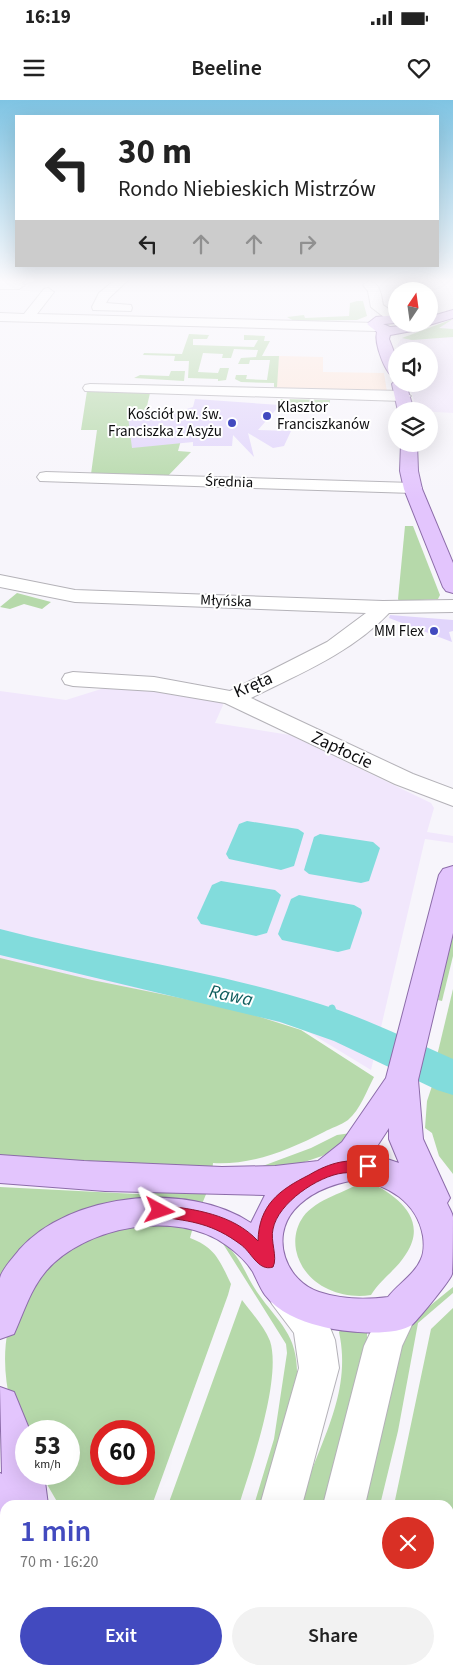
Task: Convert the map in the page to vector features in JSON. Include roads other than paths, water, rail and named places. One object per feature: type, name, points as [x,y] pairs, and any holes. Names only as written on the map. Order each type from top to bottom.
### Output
[{"type":"main road","points":[[409,452],[413,488],[453,587]]},
{"type":"main road","points":[[274,1275],[265,1251],[266,1229],[274,1209],[289,1192],[324,1173],[358,1147],[402,1080],[415,1034],[453,875]]},
{"type":"main road","points":[[0,1322],[14,1287],[25,1270],[42,1251],[78,1230],[120,1215],[160,1211],[207,1218],[238,1233],[258,1250],[274,1275],[307,1303],[336,1313],[368,1316],[399,1312],[440,1275],[435,1271],[444,1249],[440,1207],[406,1139],[402,1080]]},
{"type":"main road","points":[[0,1169],[73,1175],[261,1182],[324,1173],[342,1167],[368,1166],[409,1182],[440,1207]]},
{"type":"main road","points":[[0,1406],[20,1457],[26,1500]]},
{"type":"street","points":[[90,388],[403,397]]},
{"type":"street","name":"Średnia","points":[[46,477],[413,488]]},
{"type":"street","name":"Młyńska","points":[[0,581],[75,596],[383,606],[453,606]]},
{"type":"street","name":"Kręta","points":[[73,679],[152,685],[233,698],[338,642],[374,618],[383,606]]},
{"type":"street","name":"Zapłocie","points":[[233,698],[404,779],[453,798]]},
{"type":"street","points":[[274,1275],[311,1327],[318,1347],[319,1368],[282,1500]]},
{"type":"street","points":[[345,1500],[383,1346],[399,1312]]},
{"type":"water","points":[[247,821],[298,829],[304,833],[294,866],[281,870],[229,859],[226,854],[239,824]]},
{"type":"water","points":[[320,834],[373,842],[380,848],[369,881],[361,883],[309,874],[304,870],[314,837]]},
{"type":"water","points":[[221,881],[275,890],[281,895],[267,933],[256,936],[201,924],[197,918],[212,885]]},
{"type":"water","points":[[299,895],[354,905],[361,909],[362,913],[350,949],[338,952],[282,940],[278,934],[291,899]]},
{"type":"water","points":[[0,937],[33,950],[29,954],[0,949]]},
{"type":"waterway","name":"Rawa","points":[[0,942],[35,952],[285,1008],[328,1022],[453,1078]]},
{"type":"waterway","points":[[332,1008],[335,1018],[343,1028]]},
{"type":"place","name":"Klasztor Franciszkanów","points":[[267,416]]},
{"type":"place","name":"Kościół pw. św. Franciszka z Asyżu","points":[[232,423]]},
{"type":"place","name":"MM Flex","points":[[434,631]]}]
